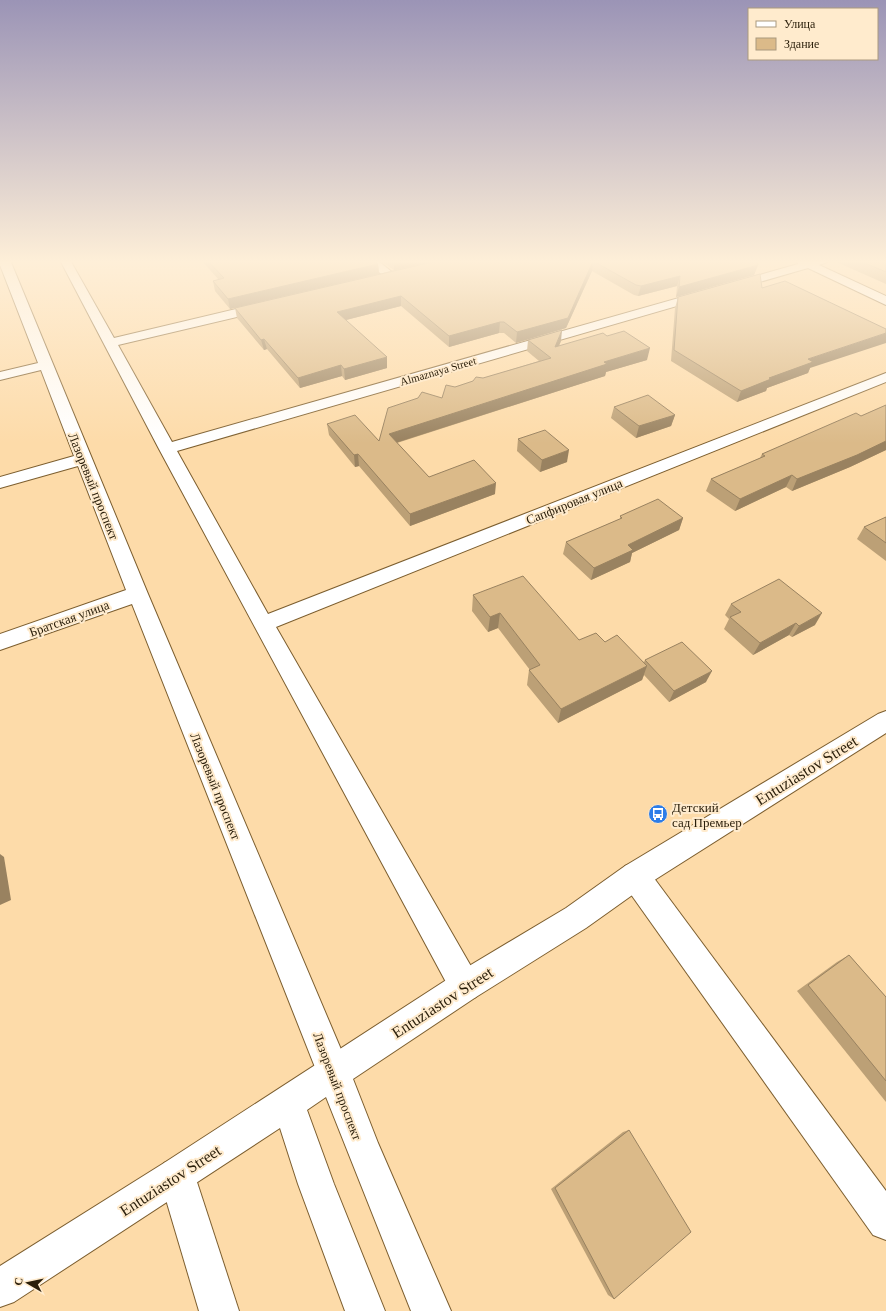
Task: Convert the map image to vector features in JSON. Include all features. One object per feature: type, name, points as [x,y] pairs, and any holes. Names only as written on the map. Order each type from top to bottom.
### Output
[{"type":"street","name":"Лазоревый проспект","points":[[25,321],[46,365],[334,1073],[363,1149],[431,1311]]},
{"type":"street","points":[[98,321],[263,624],[465,986]]},
{"type":"street","points":[[110,343],[203,321]]},
{"type":"street","name":"Almaznaya Street","points":[[167,449],[602,321]]},
{"type":"street","points":[[0,376],[46,365]]},
{"type":"street","name":"Сапфировая улица","points":[[263,624],[886,377]]},
{"type":"street","points":[[0,483],[84,459]]},
{"type":"street","name":"Братская улица","points":[[0,642],[138,594]]},
{"type":"street","name":"Entuziastov Street","points":[[0,1288],[177,1176],[465,986],[576,918],[636,876],[886,721]]},
{"type":"street","points":[[636,876],[886,1222]]},
{"type":"street","points":[[288,1103],[316,1184],[364,1311]]},
{"type":"street","points":[[177,1176],[219,1311]]},
{"type":"building","points":[[246,321],[347,321],[387,357],[344,369],[341,365],[298,378],[264,339],[261,340]]},
{"type":"building","points":[[431,321],[556,321],[517,332],[504,322],[500,322],[449,336]]},
{"type":"building","points":[[676,321],[870,321],[886,329],[886,333],[808,359],[813,362],[769,378],[771,379],[741,391],[674,350]]},
{"type":"building","points":[[562,330],[555,347],[603,333],[607,336],[624,331],[650,348],[604,362],[607,364],[389,434],[429,477],[474,460],[496,483],[410,514],[358,454],[354,455],[327,424],[355,415],[379,441],[388,408],[418,398],[422,392],[442,398],[446,385],[455,387],[473,381],[476,377],[483,378],[551,358],[528,340]]},
{"type":"building","points":[[648,395],[675,415],[639,426],[614,407]]},
{"type":"building","points":[[886,405],[886,441],[857,455],[797,479],[792,475],[740,499],[711,479],[765,456],[762,454],[856,413],[861,416]]},
{"type":"building","points":[[545,430],[569,450],[542,460],[518,439]]},
{"type":"building","points":[[658,499],[683,518],[628,545],[633,550],[594,568],[566,542],[622,518],[620,516]]},
{"type":"building","points":[[886,517],[886,543],[864,527]]},
{"type":"building","points":[[523,576],[579,640],[596,633],[605,642],[617,635],[647,666],[561,709],[529,670],[540,665],[500,613],[490,617],[473,595]]},
{"type":"building","points":[[779,579],[822,613],[799,626],[796,623],[760,643],[730,617],[741,612],[731,604]]},
{"type":"building","points":[[682,642],[712,671],[674,691],[645,660]]},
{"type":"building","points":[[849,955],[886,997],[886,1081],[808,985]]},
{"type":"building","points":[[629,1130],[691,1232],[614,1299],[555,1188]]},
{"type":"place","name":"Детский сад Премьер","points":[[658,814]]}]
